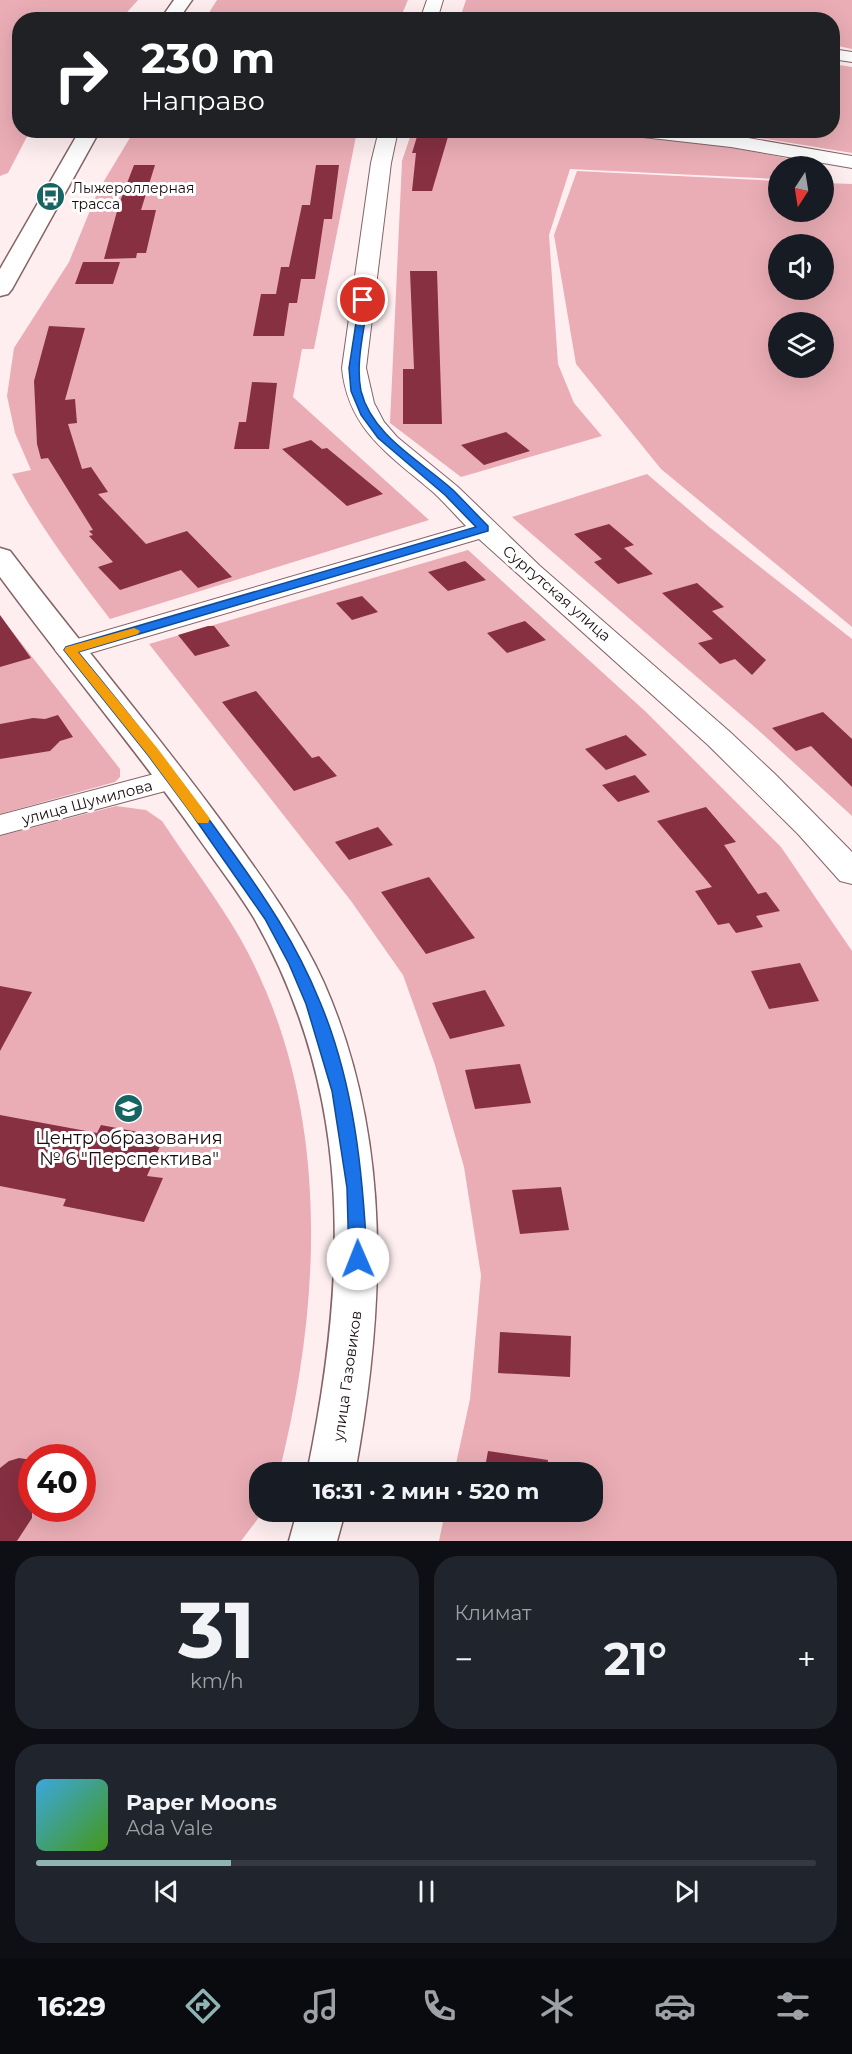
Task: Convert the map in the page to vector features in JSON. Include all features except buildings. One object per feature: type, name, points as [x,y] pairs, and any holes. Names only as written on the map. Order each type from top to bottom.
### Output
[{"type":"street","points":[[0,289],[85,138]]},
{"type":"street","name":"Сургутская улица","points":[[387,138],[381,163],[354,368],[356,391],[366,415],[382,436],[449,493],[484,529],[690,710],[810,824],[852,873]]},
{"type":"street","points":[[705,138],[852,162]]},
{"type":"street","points":[[70,650],[484,529]]},
{"type":"street","name":"улица Газовиков","points":[[0,557],[70,650],[173,779],[277,927],[314,1004],[340,1091],[356,1188],[358,1297],[353,1355],[334,1462]]},
{"type":"street","name":"улица Шумилова","points":[[0,825],[173,779]]},
{"type":"street","points":[[313,1541],[318,1522]]},
{"type":"shaded area","points":[[0,0],[138,0],[127,12],[12,12],[12,138],[26,138],[8,173],[0,176]]},
{"type":"shaded area","points":[[217,0],[408,0],[403,12],[209,12]]},
{"type":"shaded area","points":[[466,0],[852,0],[852,49],[840,46],[840,12],[462,12]]},
{"type":"shaded area","points":[[840,65],[852,67],[852,153],[760,138],[840,138]]},
{"type":"shaded area","points":[[130,138],[356,138],[314,349],[302,349],[293,397],[429,520],[110,619],[46,531],[12,474],[31,470],[15,433],[7,396],[14,348],[69,262],[98,191]]},
{"type":"shaded area","points":[[410,138],[660,138],[728,147],[773,156],[768,156],[768,179],[570,169],[549,235],[558,364],[574,403],[602,436],[461,477],[390,423],[402,161]]},
{"type":"shaded area","points":[[577,171],[768,181],[768,222],[834,222],[834,183],[852,184],[852,627],[661,469],[576,364],[554,235]]},
{"type":"shaded area","points":[[647,474],[708,526],[852,639],[852,816],[757,729],[512,517]]},
{"type":"shaded area","points":[[468,550],[646,712],[781,847],[852,951],[852,1541],[439,1541],[443,1522],[603,1522],[603,1462],[456,1462],[470,1399],[481,1275],[464,1167],[435,1065],[403,975],[351,901],[149,644]]},
{"type":"shaded area","points":[[0,616],[120,769],[120,777],[115,782],[0,814]]},
{"type":"shaded area","name":"Центр образования № 6 \"Перспектива\"","points":[[116,806],[146,810],[162,821],[240,938],[270,1001],[291,1066],[304,1133],[310,1201],[310,1270],[304,1338],[294,1406],[281,1462],[249,1462],[249,1522],[255,1522],[241,1541],[0,1541],[0,836]]},
{"type":"slow traffic","points":[[134,631],[70,650],[153,752],[203,819]]},
{"type":"place","name":"Лыжероллерная трасса","points":[[51,196]]},
{"type":"place","name":"Центр образования № 6 \"Перспектива\"","points":[[129,1109]]},
{"type":"route","points":[[358,1259],[356,1188],[350,1138],[328,1046],[297,964],[272,918],[196,810],[153,752],[70,650],[484,529],[449,493],[382,436],[366,415],[356,391],[354,368],[363,300]]}]
